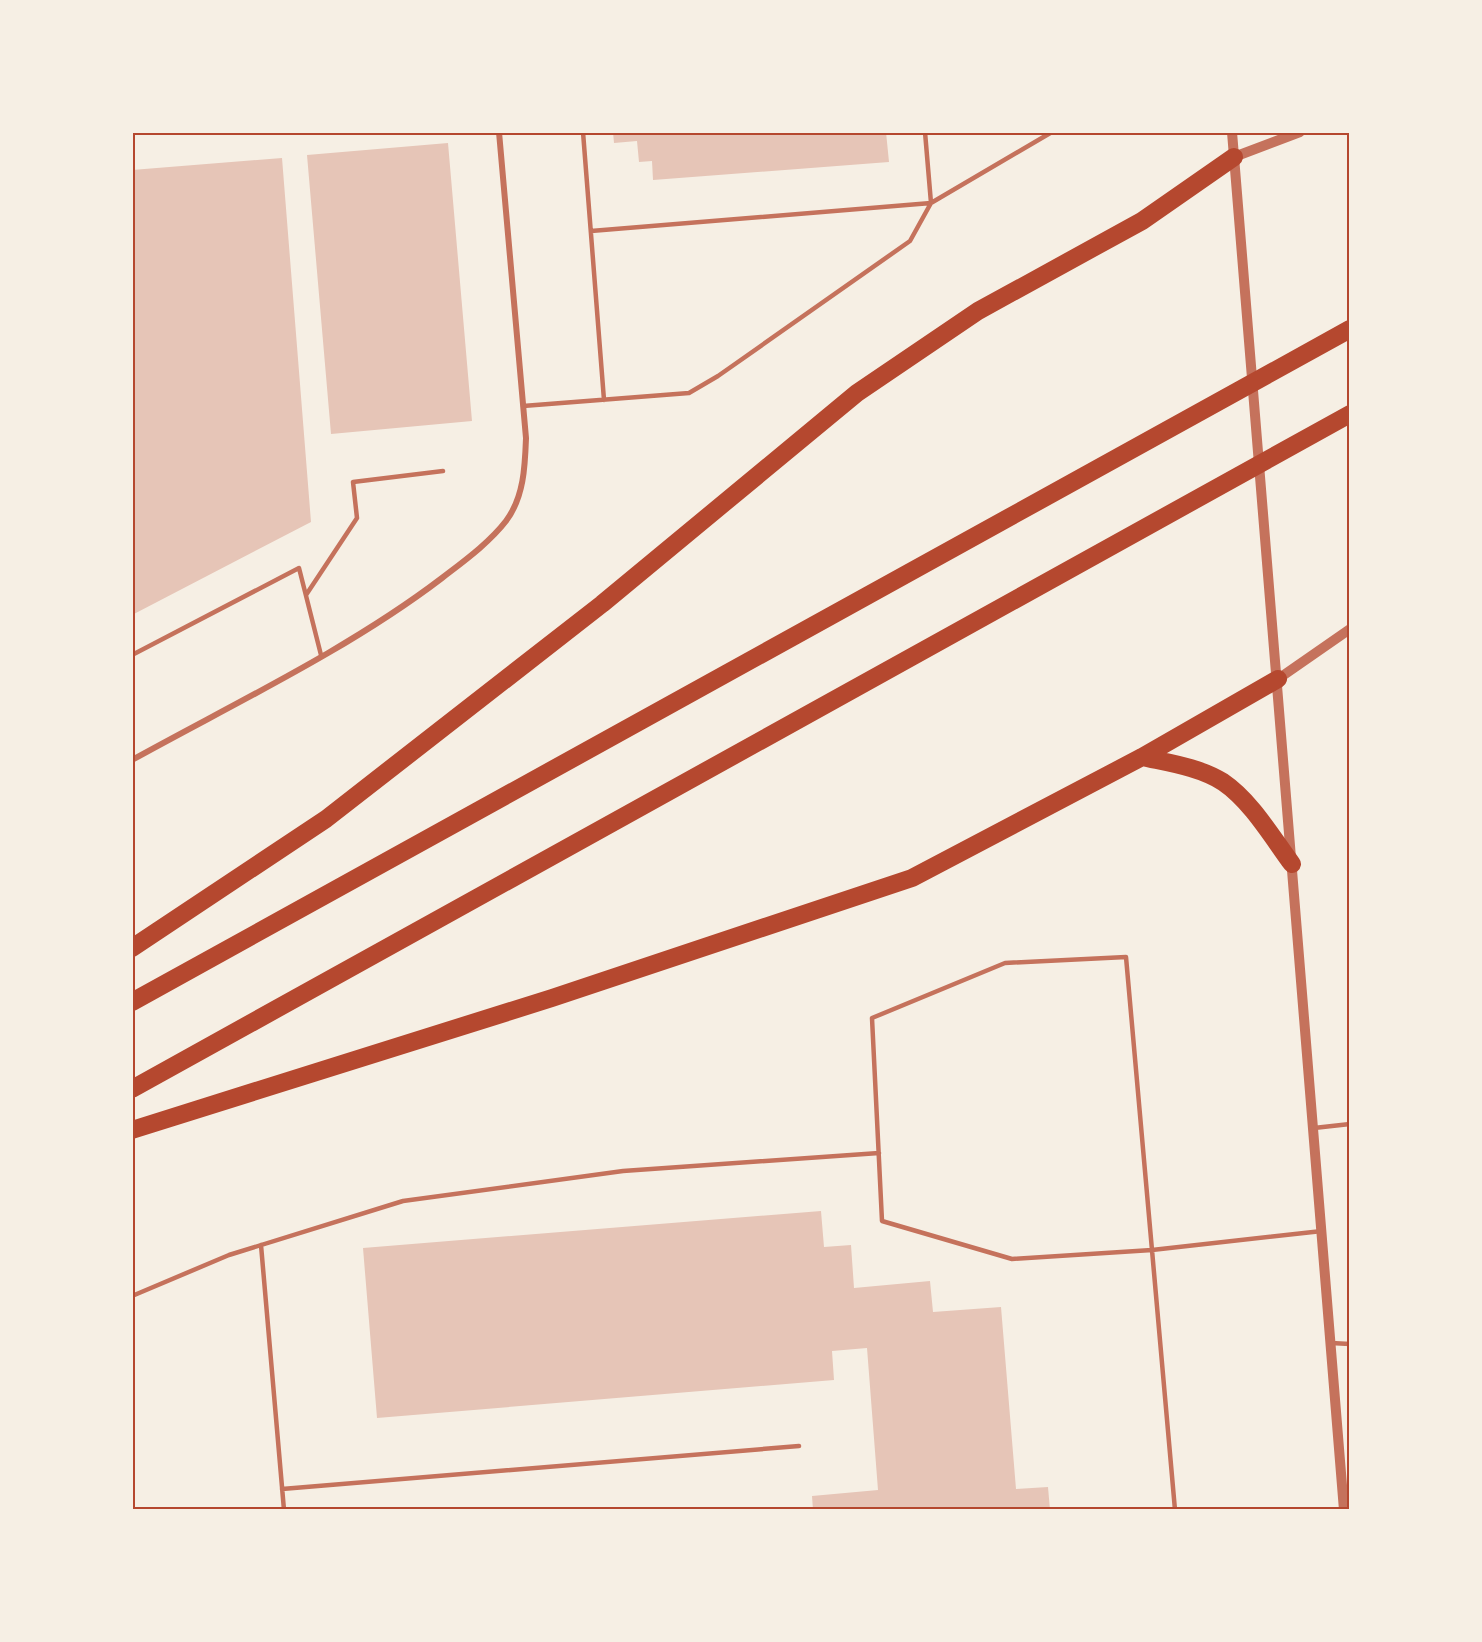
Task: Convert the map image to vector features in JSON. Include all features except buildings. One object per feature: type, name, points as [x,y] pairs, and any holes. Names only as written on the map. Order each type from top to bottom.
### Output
[{"type":"highway","points":[[132,948],[326,819],[602,604],[857,393],[978,311],[1142,221],[1234,157]]},
{"type":"highway","points":[[132,1002],[1350,330]]},
{"type":"highway","points":[[132,1089],[1090,556],[1350,414]]},
{"type":"highway","points":[[132,1130],[552,998],[912,878],[1142,757],[1278,679]]},
{"type":"highway","points":[[1142,757],[1191,768],[1223,782],[1252,811],[1292,864]]},
{"type":"street","points":[[132,760],[365,631],[423,592],[479,548],[507,520],[520,496],[525,466],[523,406],[499,132]]},
{"type":"street","points":[[1232,132],[1331,1344],[1347,1498],[1344,1510]]},
{"type":"street","points":[[1234,157],[1300,132]]},
{"type":"street","points":[[1278,679],[1350,629]]},
{"type":"lane","points":[[583,132],[603,400]]},
{"type":"lane","points":[[523,406],[689,393],[718,376],[910,241],[932,203],[925,132]]},
{"type":"lane","points":[[591,231],[932,203],[1052,132]]},
{"type":"lane","points":[[306,595],[357,518],[353,482],[443,471]]},
{"type":"lane","points":[[132,655],[299,568],[321,655]]},
{"type":"lane","points":[[1175,1510],[1152,1250],[1126,957],[1005,963],[872,1018],[882,1221],[1012,1259],[1152,1250],[1322,1231]]},
{"type":"lane","points":[[1313,1128],[1350,1124]]},
{"type":"lane","points":[[132,1296],[229,1255],[403,1201],[623,1171],[879,1153]]},
{"type":"lane","points":[[261,1245],[284,1510]]},
{"type":"lane","points":[[1331,1344],[1350,1344]]},
{"type":"lane","points":[[282,1489],[799,1446]]}]
